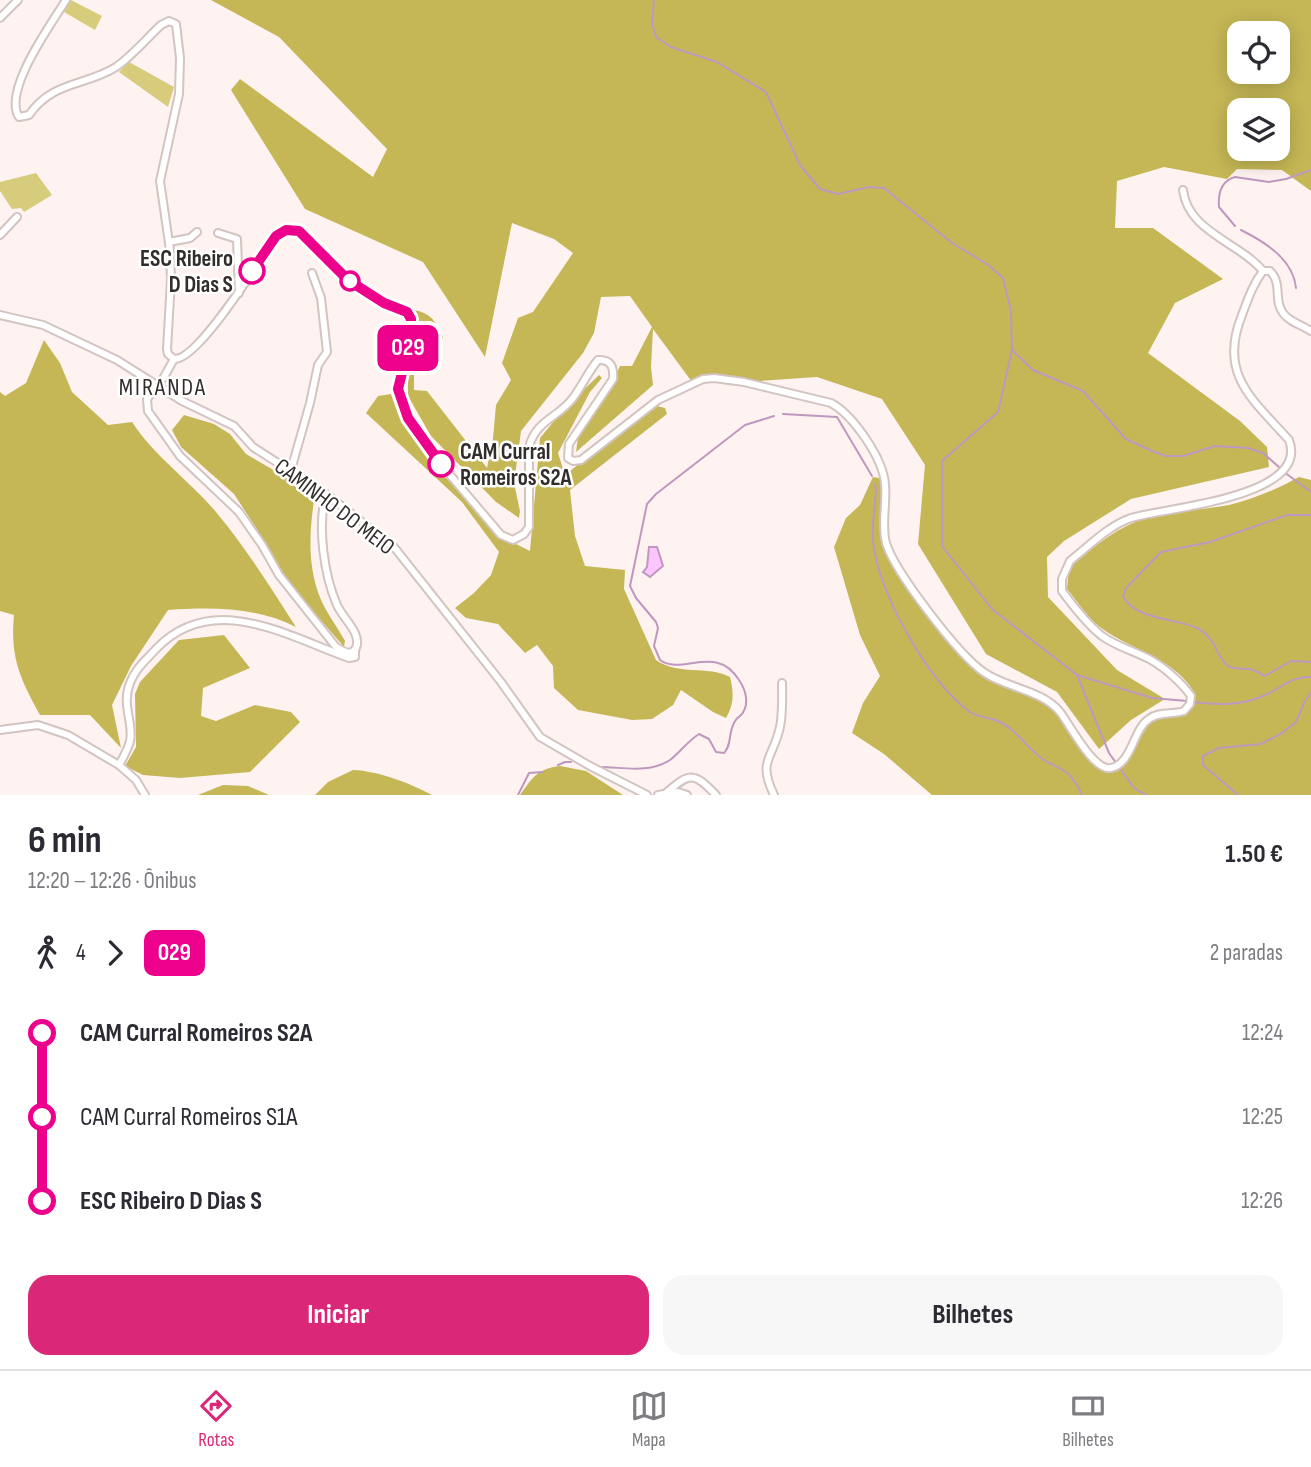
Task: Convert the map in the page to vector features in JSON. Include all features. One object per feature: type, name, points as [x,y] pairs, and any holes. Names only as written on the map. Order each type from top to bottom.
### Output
[{"type":"street","points":[[0,18],[18,0]]},
{"type":"street","points":[[66,0],[28,60],[16,96],[16,112],[19,117],[29,115],[57,90],[116,67],[169,20],[176,24],[180,58],[179,94],[160,181],[169,242],[171,280],[167,349],[174,359],[186,355],[239,293],[276,236],[286,230],[299,231],[348,280],[384,303],[407,312],[411,319],[410,341],[398,389],[408,418],[428,449],[500,535],[513,540],[524,534],[529,527],[531,437],[536,429],[572,400],[598,360],[610,362],[614,372],[613,379],[569,444],[568,458],[573,461],[592,454],[626,422],[658,400],[703,379],[714,378],[757,385],[831,403],[843,409],[853,420],[882,471],[886,487],[886,540],[891,555],[941,628],[983,672],[1057,708],[1099,766],[1113,768],[1124,759],[1147,720],[1157,715],[1180,712],[1190,704],[1190,694],[1151,660],[1118,645],[1088,623],[1062,590],[1065,569],[1080,553],[1122,522],[1154,512],[1225,501],[1284,475],[1290,468],[1293,447],[1247,394],[1233,357],[1238,323],[1252,289],[1263,271]]},
{"type":"street","points":[[1183,190],[1186,203],[1206,230],[1252,259],[1263,271],[1270,271],[1277,280],[1279,306],[1288,318],[1311,331]]},
{"type":"street","points":[[0,235],[17,217]]},
{"type":"street","points":[[169,242],[190,238],[197,232]]},
{"type":"street","points":[[218,233],[237,239],[239,293]]},
{"type":"street","points":[[291,470],[318,365],[327,352],[321,298],[312,274]]},
{"type":"street","name":"CAMINHO DO MEIO","points":[[0,315],[43,325],[117,360],[182,401],[234,426],[253,447],[326,494],[400,554],[501,682],[540,737],[647,795]]},
{"type":"street","points":[[174,359],[147,399],[147,408],[180,456],[239,512],[279,575],[336,647],[347,653],[355,651]]},
{"type":"street","points":[[119,765],[130,742],[126,705],[130,682],[137,669],[178,629],[212,621],[251,622],[349,658],[355,657],[357,637],[337,606],[325,553],[321,520],[326,494]]},
{"type":"street","points":[[774,795],[767,780],[765,766],[777,740],[782,683]]},
{"type":"street","points":[[0,730],[28,725],[48,727],[68,735],[119,765],[136,780],[145,795]]},
{"type":"street","points":[[666,793],[680,780],[691,776],[701,780],[716,795]]},
{"type":"street","points":[[658,795],[687,795]]},
{"type":"shaded area","points":[[71,0],[102,16],[95,30],[64,12]]},
{"type":"shaded area","points":[[211,0],[1311,0],[1311,191],[1282,170],[1237,169],[1227,179],[1164,167],[1117,181],[1115,228],[1153,228],[1223,279],[1175,303],[1148,353],[1240,421],[1267,447],[1269,467],[1131,499],[1064,541],[1047,557],[1048,597],[1117,670],[1165,699],[1131,720],[1099,749],[1057,692],[986,654],[918,544],[925,465],[882,399],[817,377],[692,382],[653,329],[653,385],[576,452],[578,437],[608,394],[620,366],[632,366],[652,327],[630,296],[601,297],[594,333],[583,353],[521,431],[514,483],[519,518],[496,502],[431,436],[408,396],[408,374],[416,336],[413,310],[432,319],[443,337],[433,364],[414,367],[414,390],[427,391],[487,468],[496,405],[511,380],[502,363],[518,318],[533,312],[573,253],[554,239],[512,223],[485,357],[423,262],[305,209],[231,90],[240,79],[373,177],[387,149],[279,37]]},
{"type":"shaded area","points":[[129,62],[174,87],[168,107],[119,72]]},
{"type":"shaded area","points":[[36,173],[52,195],[24,212],[21,208],[12,209],[0,191],[0,182]]},
{"type":"shaded area","points":[[44,340],[60,363],[72,392],[108,425],[132,422],[151,446],[216,512],[248,554],[296,627],[250,612],[168,610],[131,666],[112,705],[121,748],[90,715],[40,715],[27,690],[15,656],[14,615],[0,611],[0,392],[5,396],[26,383]]},
{"type":"shaded area","points":[[599,375],[602,378],[590,392],[558,453],[565,475],[653,405],[665,408],[667,414],[570,490],[575,536],[585,566],[625,570],[624,589],[656,660],[674,668],[721,673],[730,677],[732,698],[726,718],[681,690],[673,705],[652,719],[632,720],[578,710],[554,688],[553,666],[537,645],[525,653],[498,624],[466,618],[455,608],[491,575],[499,552],[462,502],[366,413],[378,396],[391,394],[398,414],[433,466],[508,540],[530,551],[540,438],[564,409]]},
{"type":"shaded area","points":[[184,415],[214,424],[230,434],[246,454],[315,494],[311,522],[312,566],[319,595],[345,641],[344,647],[281,574],[234,494],[181,447],[172,430]]},
{"type":"shaded area","points":[[873,477],[885,479],[884,517],[891,555],[941,628],[983,672],[1023,689],[1057,708],[1092,758],[1108,769],[1124,759],[1147,720],[1181,709],[1187,705],[1194,692],[1174,670],[1095,623],[1067,589],[1069,568],[1108,537],[1146,518],[1238,503],[1299,477],[1311,480],[1311,795],[932,795],[884,754],[852,733],[863,703],[880,676],[860,635],[834,547],[846,518],[860,505]]},
{"type":"shaded area","points":[[649,547],[657,547],[663,566],[650,577],[643,572],[647,567]]},
{"type":"shaded area","points":[[224,635],[250,668],[203,688],[201,716],[216,721],[255,705],[291,712],[300,722],[250,772],[180,778],[143,775],[125,766],[136,747],[135,694],[140,682],[179,640]]},
{"type":"shaded area","points":[[560,766],[586,771],[623,795],[520,795],[536,775],[546,769]]},
{"type":"shaded area","points":[[353,770],[394,778],[432,795],[315,795],[328,782]]},
{"type":"shaded area","points":[[223,785],[248,786],[269,795],[198,795]]},
{"type":"waterway","points":[[654,0],[652,23],[656,37],[671,47],[717,62],[766,92],[800,165],[820,189],[838,194],[869,187],[884,188],[952,243],[987,264],[1003,278],[1011,311],[1012,350],[1033,370],[1083,391],[1126,439],[1152,451],[1166,456],[1183,456],[1215,446],[1248,448],[1263,453],[1280,468]]},
{"type":"waterway","points":[[1235,226],[1219,207],[1220,193],[1230,179],[1235,177],[1269,182],[1311,170]]},
{"type":"waterway","points":[[1241,230],[1268,246],[1284,260],[1290,268],[1296,288]]},
{"type":"waterway","points":[[1012,350],[998,412],[942,461],[942,546],[992,609],[1077,675],[1109,753],[1134,788],[1146,795]]},
{"type":"waterway","points":[[783,414],[837,417],[872,476]]},
{"type":"waterway","points":[[599,767],[653,767],[670,760],[699,734],[709,739],[716,752],[724,753],[726,750],[732,727],[745,707],[746,698],[741,684],[730,669],[720,664],[699,662],[678,665],[660,660],[654,646],[658,628],[656,622],[636,598],[630,586],[647,504],[656,494],[745,425],[774,416]]},
{"type":"waterway","points":[[1284,472],[1311,492]]},
{"type":"waterway","points":[[875,484],[873,539],[876,559],[894,608],[922,658],[954,699],[973,714],[995,720],[1009,728],[1044,760],[1068,774],[1082,795]]},
{"type":"waterway","points":[[1311,515],[1287,515],[1210,542],[1161,552],[1126,588],[1123,596],[1137,610],[1204,632],[1230,667],[1252,670],[1265,676],[1291,661],[1311,662]]},
{"type":"waterway","points":[[1077,675],[1152,698],[1187,701]]},
{"type":"waterway","points":[[1193,702],[1238,703],[1265,695],[1292,680],[1311,677]]},
{"type":"waterway","points":[[1238,795],[1203,765],[1203,756],[1219,748],[1261,744],[1282,733],[1296,722],[1311,693]]},
{"type":"waterway","points":[[558,765],[571,762]]},
{"type":"waterway","points":[[518,795],[529,773],[543,772]]},
{"type":"bus line","name":"029","points":[[252,271],[276,236],[286,230],[299,231],[348,280],[384,303],[407,312],[411,319],[410,341],[398,389],[408,418],[441,464]]},
{"type":"place","name":"ESC Ribeiro D Dias S","points":[[252,271]]},
{"type":"place","name":"CAM Curral Romeiros S2A","points":[[441,464]]},
{"type":"district","name":"MIRANDA","points":[[163,387]]}]
